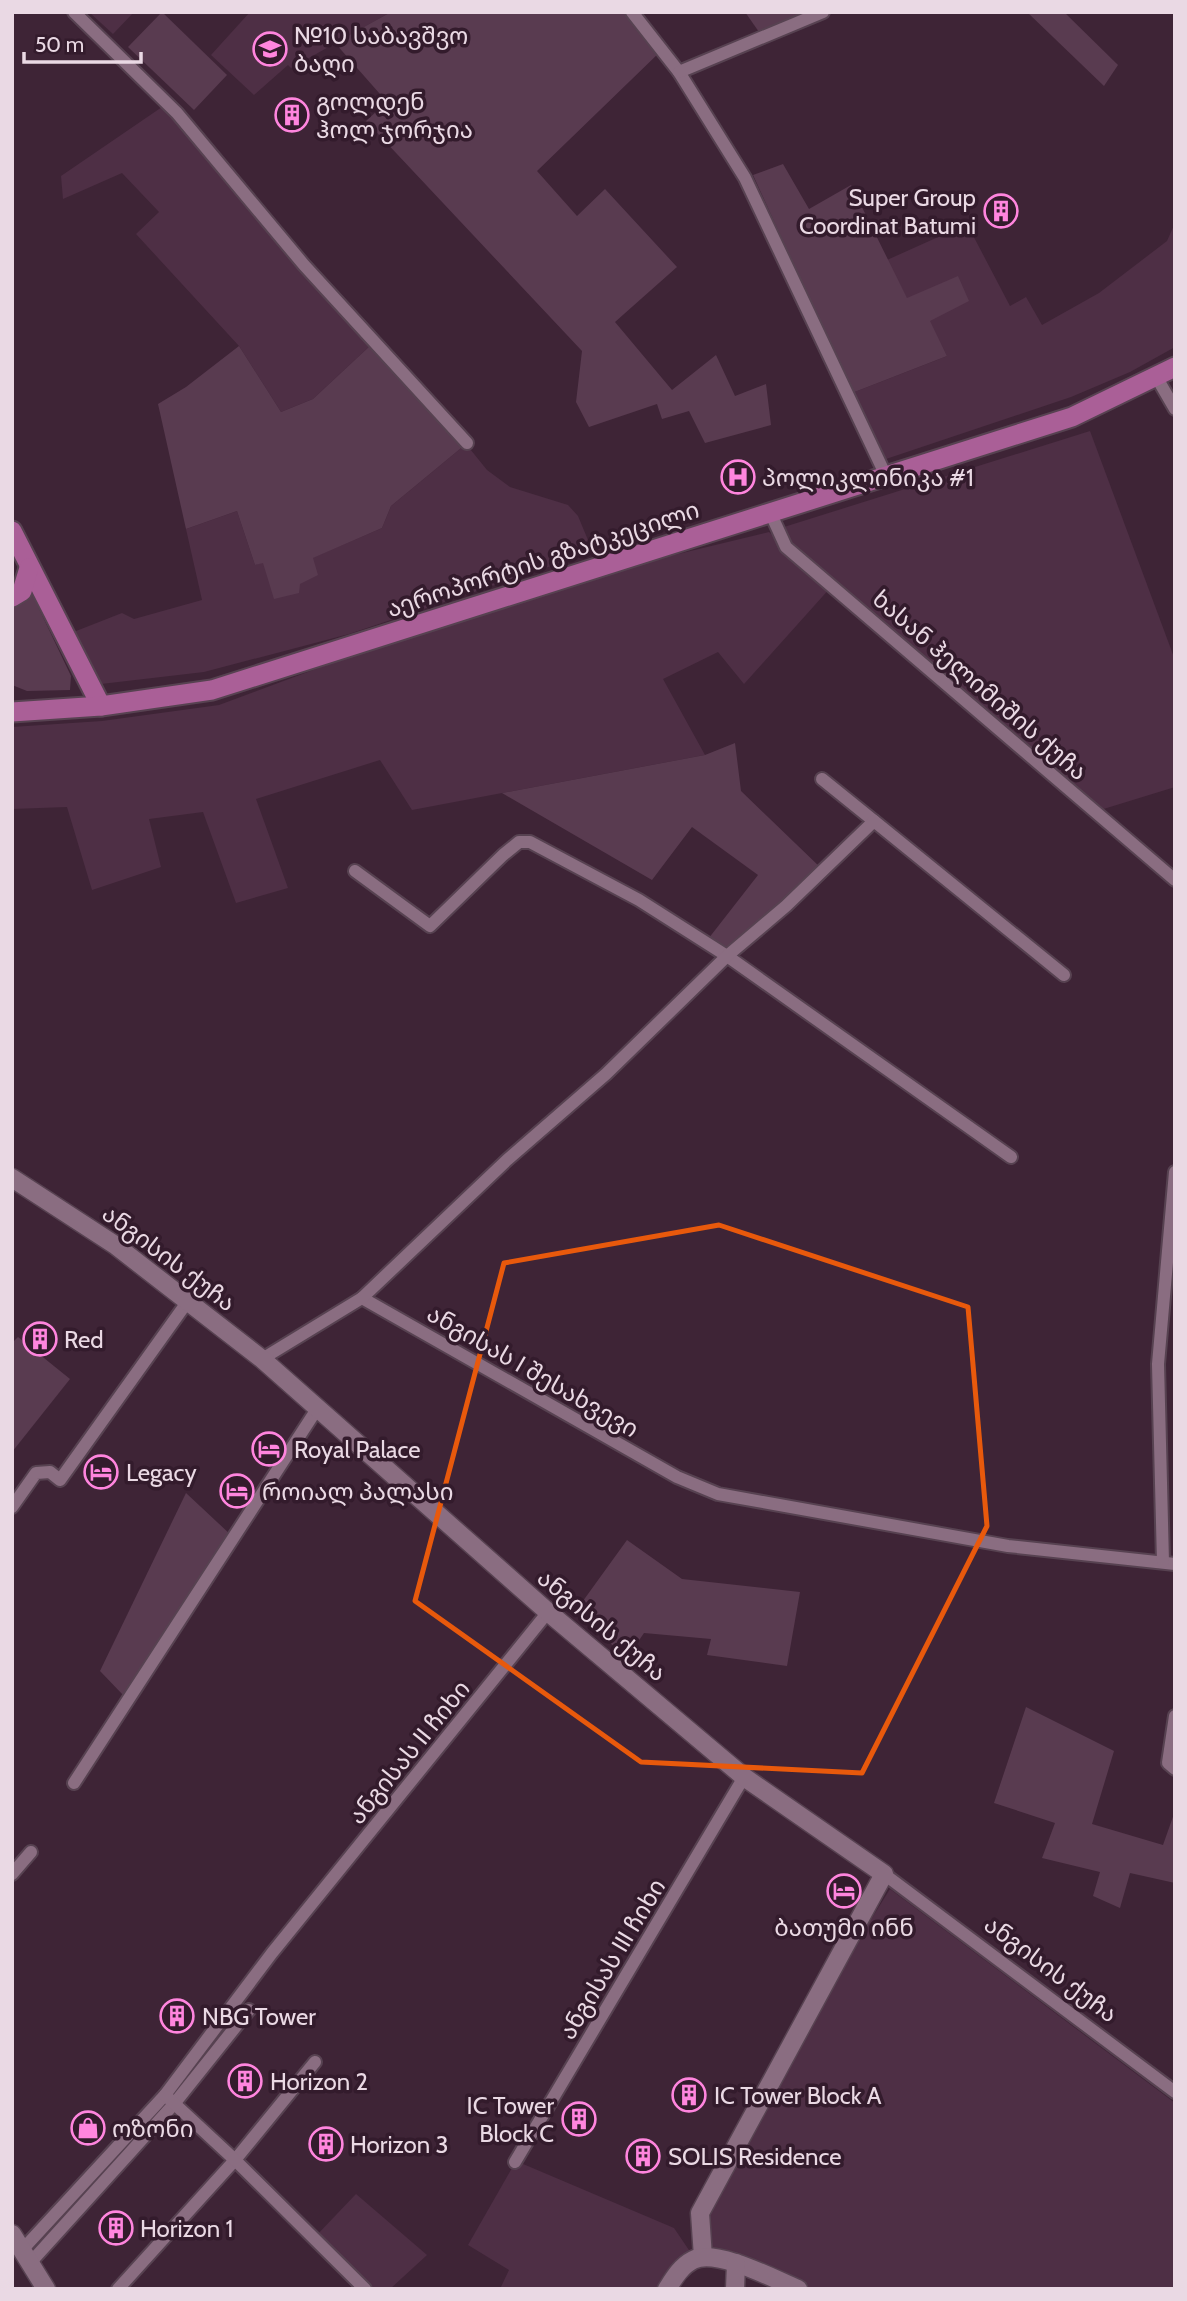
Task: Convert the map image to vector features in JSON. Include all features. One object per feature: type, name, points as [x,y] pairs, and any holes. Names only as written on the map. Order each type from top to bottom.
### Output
[{"type":"main road","name":"აეროპორტის გზატკეცილი","points":[[12,712],[101,706],[212,690],[1072,416],[1175,368]]},
{"type":"main road","points":[[12,531],[101,706]]},
{"type":"main road","points":[[12,597],[22,591],[29,568]]},
{"type":"street","points":[[74,12],[177,113],[304,265],[467,443]]},
{"type":"street","points":[[632,12],[679,72],[745,178],[886,476]]},
{"type":"street","points":[[679,72],[823,12]]},
{"type":"street","points":[[1157,378],[1175,409]]},
{"type":"street","name":"ხასან ჰელიმიშის ქუჩა","points":[[770,512],[786,547],[1175,880]]},
{"type":"street","points":[[822,779],[1064,975]]},
{"type":"street","points":[[262,1359],[362,1298],[507,1160],[606,1074],[727,956],[786,906],[874,821]]},
{"type":"street","points":[[355,872],[430,926],[502,855],[519,842],[530,842],[639,900],[727,956],[1011,1157]]},
{"type":"street","points":[[1169,1563],[1158,1364],[1175,1172]]},
{"type":"street","name":"ანგისის ქუჩა","points":[[12,1178],[115,1245],[262,1359],[548,1612],[744,1777],[884,1874],[1175,2092]]},
{"type":"street","name":"ანგისას I შესახვევი","points":[[362,1298],[677,1477],[718,1494],[1008,1546],[1169,1563]]},
{"type":"street","points":[[12,1507],[36,1473],[50,1472],[60,1480],[188,1301]]},
{"type":"street","points":[[74,1783],[317,1409]]},
{"type":"street","name":"ანგისას II ჩიხი","points":[[169,2100],[272,1952],[548,1612]]},
{"type":"street","points":[[1175,1716],[1168,1754],[1168,1763],[1175,1769]]},
{"type":"street","name":"ანგისას III ჩიხი","points":[[515,2162],[744,1777]]},
{"type":"street","points":[[12,1874],[31,1852]]},
{"type":"street","points":[[703,2257],[700,2213],[884,1874]]},
{"type":"street","points":[[27,2256],[249,2010]]},
{"type":"street","points":[[118,2289],[235,2160],[315,2063]]},
{"type":"street","points":[[169,2100],[235,2160],[365,2289]]},
{"type":"street","points":[[27,2256],[50,2241],[169,2100]]},
{"type":"street","points":[[12,2234],[46,2289]]},
{"type":"street","points":[[672,2286],[687,2264],[703,2257],[736,2263],[797,2289]]},
{"type":"street","points":[[735,2289],[736,2263]]},
{"type":"highlighted area","points":[[719,1225],[968,1307],[987,1526],[862,1773],[641,1762],[415,1601],[504,1263]]},
{"type":"shaded area","points":[[89,12],[134,12],[113,34]]},
{"type":"shaded area","points":[[162,12],[227,75],[194,110],[128,47]]},
{"type":"shaded area","name":"№10 საბავშვო ბაღი","points":[[250,12],[391,12],[291,68],[288,65],[254,95],[211,55]]},
{"type":"shaded area","points":[[391,12],[632,12],[662,50],[537,171],[577,216],[605,189],[677,267],[615,322],[672,390],[716,355],[735,396],[766,384],[771,425],[705,443],[689,411],[662,419],[657,404],[589,427],[576,402],[582,351],[366,121],[387,102],[335,43]]},
{"type":"shaded area","points":[[745,12],[807,12],[759,32]]},
{"type":"shaded area","points":[[1027,12],[1064,12],[1118,65],[1104,86]]},
{"type":"shaded area","points":[[162,107],[372,344],[313,399],[281,412],[239,346],[136,234],[159,212],[122,173],[63,199],[61,176]]},
{"type":"shaded area","points":[[783,164],[809,209],[851,185],[907,298],[958,276],[969,301],[930,321],[947,356],[852,393],[753,175]]},
{"type":"shaded area","points":[[1175,223],[1175,347],[1130,372],[1071,397],[886,459],[852,393],[947,356],[929,321],[958,277],[907,299],[887,260],[967,224],[1010,306],[1026,297],[1042,325],[1099,293],[1167,241]]},
{"type":"shaded area","points":[[372,344],[466,444],[391,506],[382,528],[313,558],[318,575],[300,584],[299,593],[274,599],[263,563],[255,565],[237,511],[186,529],[158,404],[186,387],[239,346],[281,412],[313,399]]},
{"type":"shaded area","points":[[1090,431],[1175,660],[1175,787],[1097,811],[789,544],[784,527]]},
{"type":"shaded area","points":[[466,444],[487,470],[510,487],[568,505],[578,516],[593,552],[349,634],[204,672],[101,684],[71,633],[122,613],[134,619],[202,600],[186,529],[237,511],[255,565],[263,562],[300,584],[312,558],[382,528],[391,506]]},
{"type":"shaded area","points":[[769,532],[831,587],[744,684],[718,652],[663,679],[705,755],[412,810],[380,760],[256,799],[288,888],[236,903],[203,812],[149,819],[161,867],[92,890],[67,807],[12,809],[12,727],[102,721],[219,705],[525,591]]},
{"type":"shaded area","points":[[31,592],[71,676],[70,690],[27,691],[12,685],[12,608],[23,603]]},
{"type":"shaded area","points":[[735,743],[741,791],[823,870],[727,956],[705,943],[758,875],[692,827],[652,880],[502,793],[705,755]]},
{"type":"shaded area","points":[[18,1337],[70,1379],[12,1452],[12,1343]]},
{"type":"shaded area","points":[[186,1493],[232,1536],[124,1696],[100,1671]]},
{"type":"shaded area","points":[[627,1540],[682,1579],[800,1592],[787,1666],[707,1655],[711,1639],[644,1633],[627,1658],[575,1612]]},
{"type":"shaded area","points":[[1026,1707],[1114,1751],[1092,1824],[1163,1845],[1175,1811],[1175,1883],[1130,1873],[1120,1908],[1093,1896],[1100,1872],[1042,1858],[1055,1823],[994,1803]]},
{"type":"shaded area","points":[[890,1889],[1175,2103],[1175,2289],[798,2289],[703,2257],[700,2213],[765,2089]]},
{"type":"shaded area","points":[[516,2161],[674,2228],[695,2259],[667,2289],[500,2289],[509,2270],[468,2245]]},
{"type":"shaded area","points":[[356,2194],[427,2255],[390,2289],[370,2289],[316,2236]]},
{"type":"place","name":"№10 საბავშვო ბაღი","points":[[270,49]]},
{"type":"place","name":"გოლდენ ჰოლ ჯორჯია","points":[[292,115]]},
{"type":"place","name":"Super Group Coordinat Batumi","points":[[1001,211]]},
{"type":"place","name":"პოლიკლინიკა #1","points":[[738,477]]},
{"type":"place","name":"Red","points":[[40,1339]]},
{"type":"place","name":"Royal Palace","points":[[269,1449]]},
{"type":"place","name":"Legacy","points":[[101,1472]]},
{"type":"place","name":"როიალ პალასი","points":[[237,1491]]},
{"type":"place","name":"ბათუმი ინნ","points":[[844,1891]]},
{"type":"place","name":"NBG Tower","points":[[177,2016]]},
{"type":"place","name":"Horizon 2","points":[[245,2081]]},
{"type":"place","name":"IC Tower Block A","points":[[689,2095]]},
{"type":"place","name":"IC Tower Block C","points":[[579,2119]]},
{"type":"place","name":"ოზონი","points":[[88,2128]]},
{"type":"place","name":"Horizon 3","points":[[326,2144]]},
{"type":"place","name":"SOLIS Residence","points":[[643,2156]]},
{"type":"place","name":"Horizon 1","points":[[116,2228]]}]
